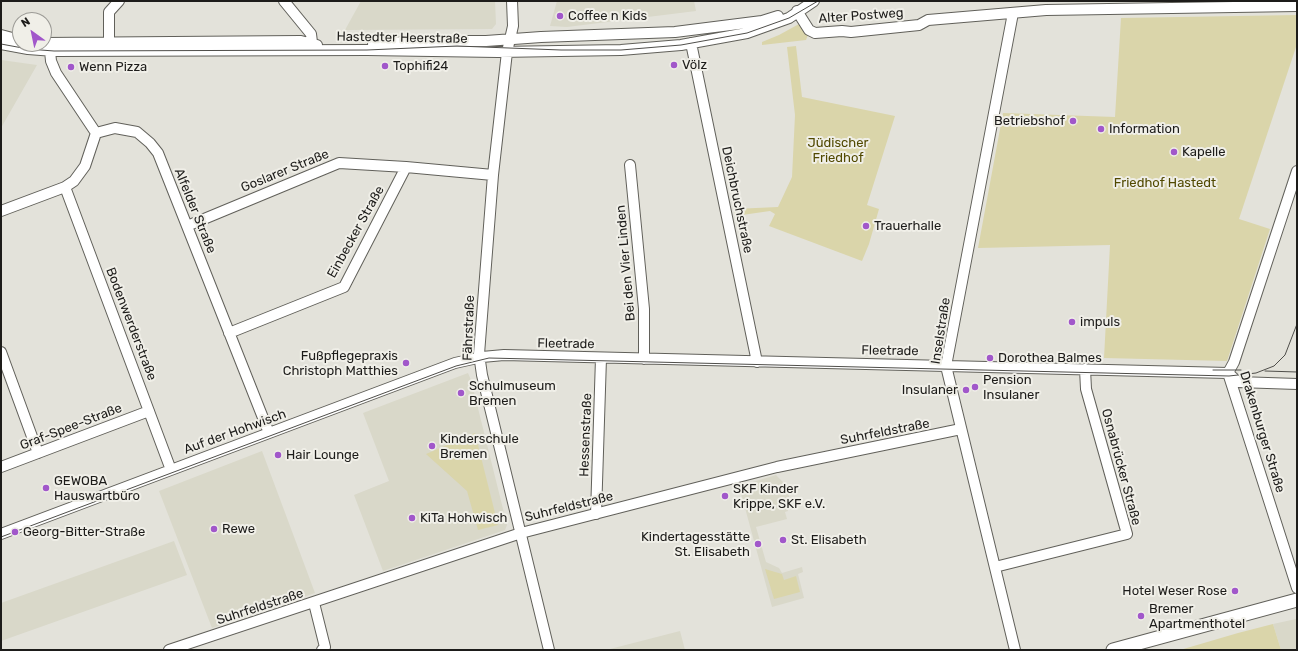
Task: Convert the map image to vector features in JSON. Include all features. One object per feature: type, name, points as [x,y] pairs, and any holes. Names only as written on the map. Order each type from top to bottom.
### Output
[{"type":"main road","points":[[1113,650],[1297,600]]},
{"type":"street","points":[[109,47],[109,12],[119,1]]},
{"type":"street","points":[[284,1],[311,34],[313,48]]},
{"type":"street","name":"Fährstraße","points":[[512,1],[513,26],[508,46],[493,175],[479,357],[549,650]]},
{"type":"street","name":"Hastedter Heerstraße","points":[[52,47],[313,48],[508,46],[621,50],[691,43],[747,33],[789,18],[797,11],[814,1]]},
{"type":"street","name":"Alter Postweg","points":[[797,11],[809,30],[815,33],[842,31],[851,32],[919,25],[928,20],[1013,13],[1045,5],[1123,4],[1297,6]]},
{"type":"street","name":"Hastedter Heerstraße","points":[[508,46],[541,37],[675,32],[762,20],[797,11]]},
{"type":"street","name":"Inselstraße","points":[[1013,13],[946,366],[1015,650]]},
{"type":"street","points":[[1,35],[12,38]]},
{"type":"street","name":"Deichbruchstraße","points":[[691,43],[757,362]]},
{"type":"street","name":"Hastedter Heerstraße","points":[[1,44],[12,45]]},
{"type":"street","points":[[1,212],[65,187],[80,174],[96,133],[56,73],[49,52]]},
{"type":"street","name":"Alfelder Straße","points":[[96,133],[115,128],[137,132],[150,142],[158,153],[269,433]]},
{"type":"street","name":"Goslarer Straße","points":[[187,226],[339,163],[406,167],[493,175]]},
{"type":"street","name":"Bei den Vier Linden","points":[[630,165],[644,309],[644,359]]},
{"type":"street","name":"Einbecker Straße","points":[[229,333],[344,287],[406,167]]},
{"type":"street","name":"Drakenburger Straße","points":[[1297,171],[1234,362],[1228,373],[1297,588]]},
{"type":"street","name":"Bodenwerderstraße","points":[[65,187],[171,470]]},
{"type":"street","points":[[1,352],[38,453]]},
{"type":"street","name":"Fleetrade","points":[[479,357],[504,355],[1228,373],[1238,382],[1297,384]]},
{"type":"street","name":"Auf der Hohwisch","points":[[1,534],[455,364],[479,357]]},
{"type":"street","name":"Hessenstraße","points":[[596,514],[601,358]]},
{"type":"street","name":"Osnabrücker Straße","points":[[995,568],[1127,534],[1086,389],[1085,369]]},
{"type":"street","name":"Graf-Spee-Straße","points":[[1,467],[149,411]]},
{"type":"street","name":"Suhrfeldstraße","points":[[169,650],[521,533],[777,466],[961,429]]},
{"type":"street","points":[[314,603],[324,642],[324,647],[322,650]]},
{"type":"shaded area","points":[[361,1],[495,1],[496,24],[492,29],[345,30]]},
{"type":"shaded area","points":[[557,1],[694,1],[696,11],[567,27],[550,26]]},
{"type":"shaded area","points":[[1,60],[37,65],[1,128]]},
{"type":"shaded area","name":"Kinderschule Bremen","points":[[468,373],[507,525],[505,530],[383,571],[354,495],[389,481],[363,413]]},
{"type":"shaded area","points":[[262,451],[315,593],[212,628],[159,491]]},
{"type":"shaded area","name":"Kindertagesstätte St. Elisabeth","points":[[776,475],[786,485],[790,500],[786,501],[788,511],[785,512],[787,519],[756,527],[766,562],[779,568],[782,573],[802,567],[803,572],[798,574],[804,598],[772,607],[739,486]]},
{"type":"shaded area","points":[[174,541],[187,575],[1,641],[1,603]]},
{"type":"shaded area","points":[[1296,619],[1297,650],[1281,650],[1273,624]]},
{"type":"shaded area","points":[[680,631],[685,650],[610,649]]},
{"type":"green space","name":"Friedhof Hastedt","points":[[1297,15],[1297,44],[1239,219],[1270,229],[1227,361],[1104,358],[1110,245],[978,248],[1003,113],[1115,117],[1121,18]]},
{"type":"green space","points":[[799,24],[808,35],[806,40],[762,45],[762,42]]},
{"type":"green space","name":"Jüdischer Friedhof","points":[[796,46],[802,97],[895,116],[867,205],[879,209],[869,244],[862,261],[769,226],[775,214],[770,211],[735,216],[734,209],[778,207],[792,177],[795,115],[787,47]]},
{"type":"green space","points":[[475,433],[498,525],[478,530],[467,491],[426,454]]},
{"type":"green space","points":[[765,569],[782,574],[784,580],[796,576],[800,592],[774,599]]},
{"type":"green space","points":[[1273,624],[1281,650],[1180,650],[1238,633]]},
{"type":"tram line","points":[[1,44],[28,49],[54,51],[367,50],[457,46],[561,50],[621,50],[681,45],[747,33],[789,18],[818,1]]},
{"type":"tram line","points":[[1,537],[456,366],[489,358],[1229,376],[1256,373],[1274,366],[1285,355],[1297,324]]},
{"type":"tram line","points":[[1213,370],[1241,370]]},
{"type":"tram line","points":[[1265,371],[1297,372]]},
{"type":"place","name":"Coffee n Kids","points":[[560,16]]},
{"type":"place","name":"Völz","points":[[674,65]]},
{"type":"place","name":"Tophifi24","points":[[385,66]]},
{"type":"place","name":"Wenn Pizza","points":[[71,67]]},
{"type":"place","name":"Betriebshof","points":[[1073,121]]},
{"type":"place","name":"Information","points":[[1101,129]]},
{"type":"place","name":"Kapelle","points":[[1174,152]]},
{"type":"place","name":"Trauerhalle","points":[[866,226]]},
{"type":"place","name":"impuls","points":[[1072,322]]},
{"type":"place","name":"Dorothea Balmes","points":[[990,358]]},
{"type":"place","name":"Fußpflegepraxis Christoph Matthies","points":[[406,363]]},
{"type":"place","name":"Pension Insulaner","points":[[975,387]]},
{"type":"place","name":"Insulaner","points":[[966,390]]},
{"type":"place","name":"Schulmuseum Bremen","points":[[461,393]]},
{"type":"place","name":"Kinderschule Bremen","points":[[432,446]]},
{"type":"place","name":"Hair Lounge","points":[[278,455]]},
{"type":"place","name":"GEWOBA Hauswartbüro","points":[[46,488]]},
{"type":"place","name":"SKF Kinder Krippe, SKF e.V.","points":[[725,496]]},
{"type":"place","name":"KiTa Hohwisch","points":[[412,518]]},
{"type":"place","name":"Rewe","points":[[214,529]]},
{"type":"place","name":"Georg-Bitter-Straße","points":[[15,532]]},
{"type":"place","name":"St. Elisabeth","points":[[783,540]]},
{"type":"place","name":"Kindertagesstätte St. Elisabeth","points":[[758,544]]},
{"type":"place","name":"Hotel Weser Rose","points":[[1235,591]]},
{"type":"place","name":"Bremer Apartmenthotel","points":[[1141,616]]}]
